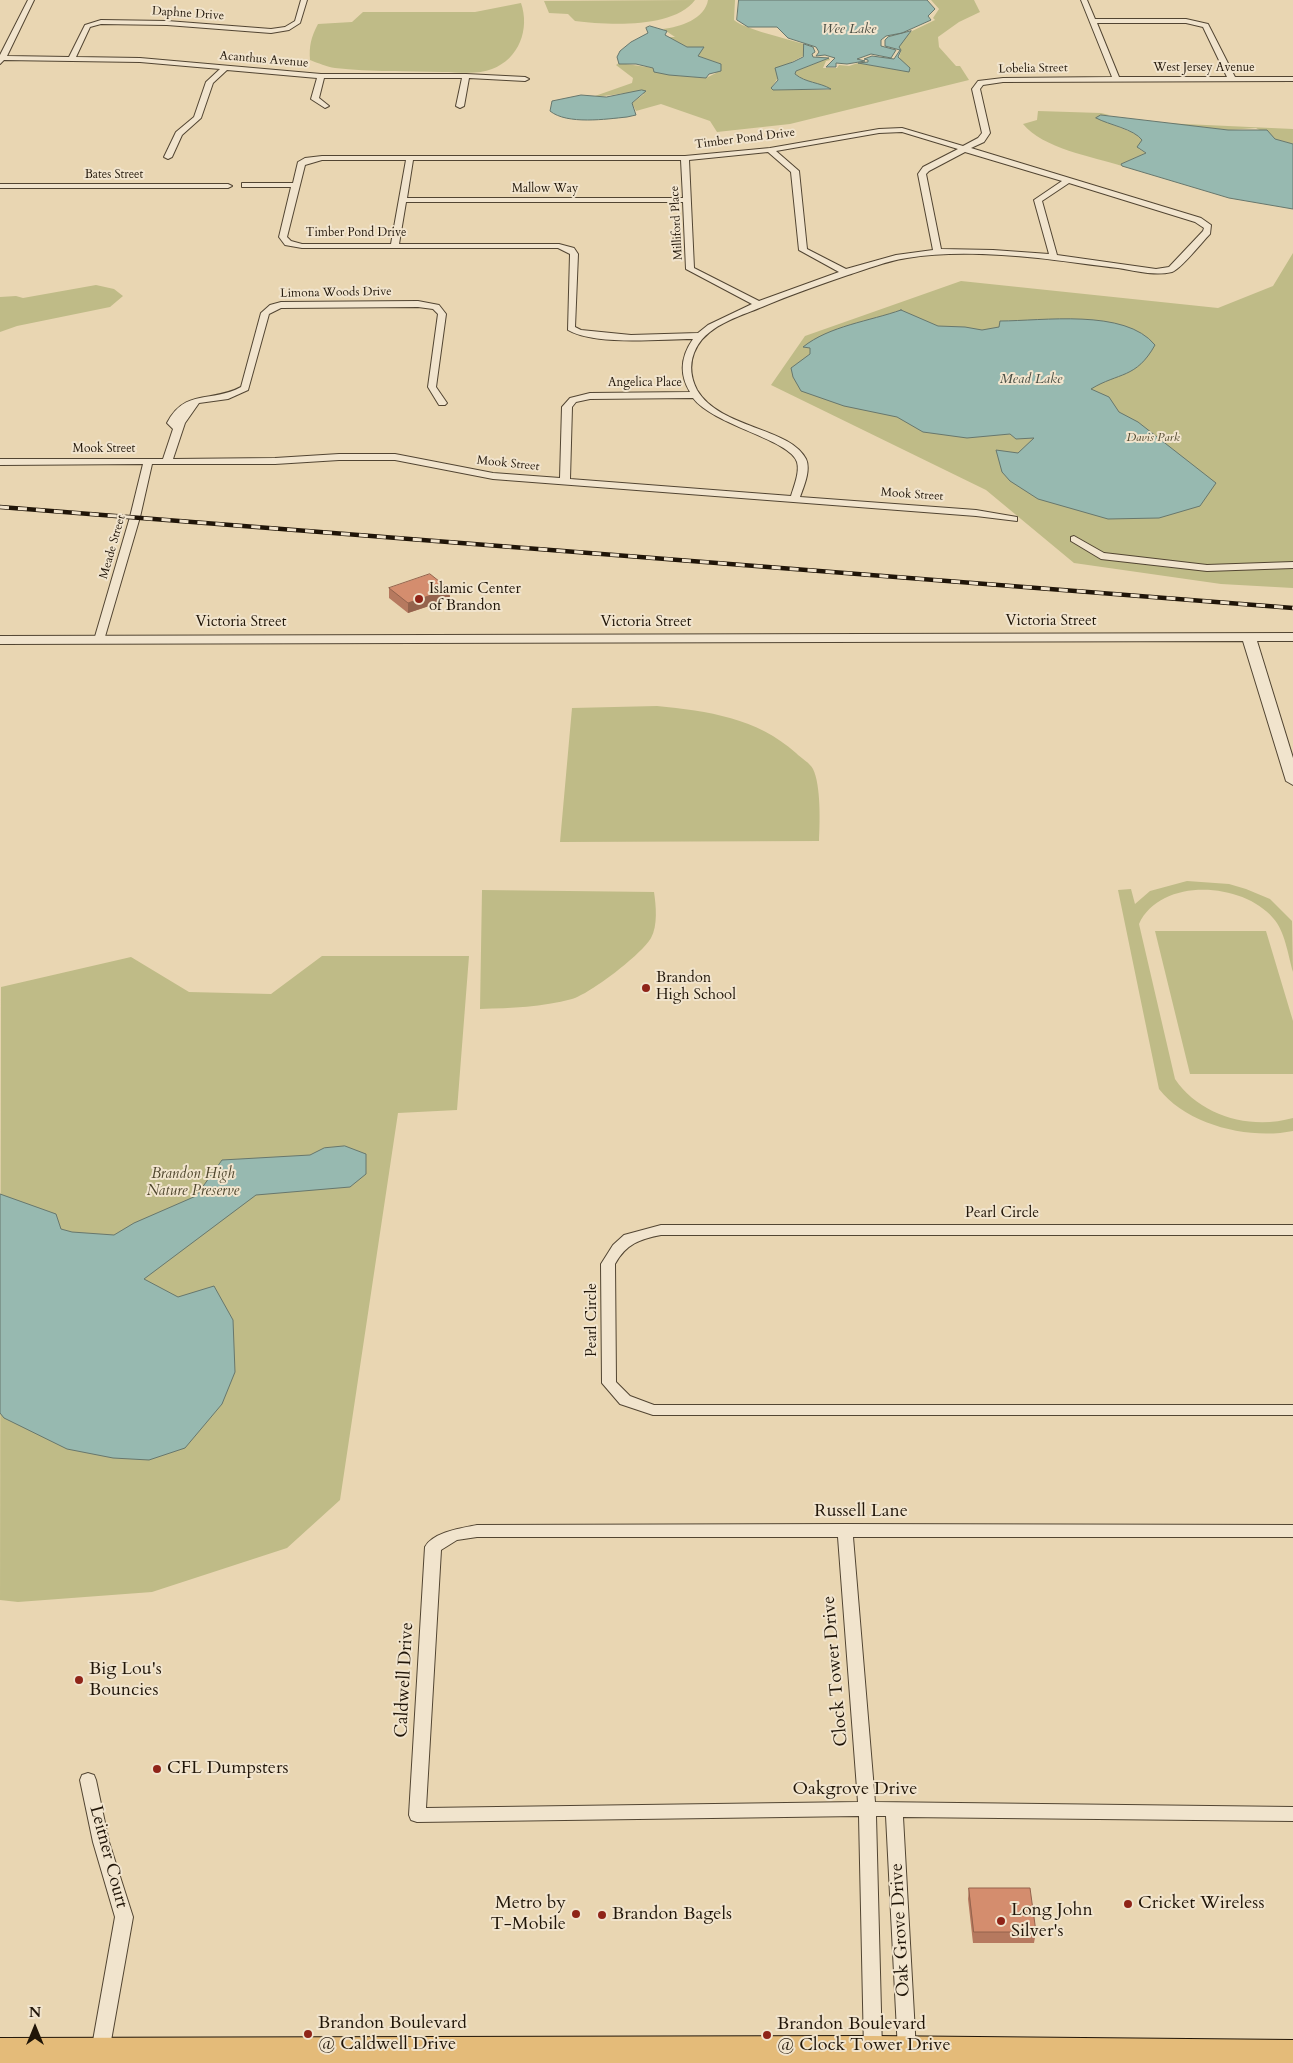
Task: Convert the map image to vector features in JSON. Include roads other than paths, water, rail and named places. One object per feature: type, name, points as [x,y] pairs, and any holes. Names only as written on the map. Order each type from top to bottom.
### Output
[{"type":"highway","points":[[0,2052],[256,2052],[431,2058],[871,2056],[907,2051],[1293,2054]]},
{"type":"highway","points":[[205,2063],[256,2052]]},
{"type":"street","points":[[1,60],[31,0]]},
{"type":"street","name":"Daphne Drive","points":[[72,59],[87,26],[101,22],[167,23],[271,31],[286,29],[298,22],[304,0]]},
{"type":"street","points":[[1084,0],[1116,79]]},
{"type":"street","points":[[1093,22],[1186,21],[1206,25],[1232,79]]},
{"type":"street","name":"Acanthus Avenue","points":[[1,60],[140,60],[321,76],[466,76],[525,79]]},
{"type":"street","points":[[168,157],[179,134],[197,118],[210,82],[225,68]]},
{"type":"street","points":[[321,76],[315,99],[325,106]]},
{"type":"street","points":[[460,106],[466,76]]},
{"type":"street","name":"West Jersey Avenue","points":[[1116,79],[1293,79]]},
{"type":"street","name":"Lobelia Street","points":[[937,252],[922,174],[926,169],[981,140],[986,134],[976,89],[981,83],[1003,80],[1116,79]]},
{"type":"street","name":"Timber Pond Drive","points":[[694,395],[686,366],[690,351],[700,336],[718,323],[760,305],[848,273],[891,259],[937,252],[992,251],[1156,271],[1172,269],[1207,232],[1208,227],[1198,220],[1069,180],[909,132],[894,130],[770,150],[685,158],[314,158],[301,164],[282,237],[288,243],[302,246],[550,245],[566,248],[574,254],[571,328],[573,331],[590,336],[700,336]]},
{"type":"street","points":[[770,150],[795,171],[803,250],[848,273]]},
{"type":"street","points":[[395,245],[410,158]]},
{"type":"street","name":"Milliford Place","points":[[685,158],[690,269],[760,305]]},
{"type":"street","points":[[1054,258],[1038,200],[1069,180]]},
{"type":"street","name":"Bates Street","points":[[0,186],[228,186]]},
{"type":"street","points":[[245,186],[295,186]]},
{"type":"street","name":"Mallow Way","points":[[403,200],[686,200]]},
{"type":"street","name":"Limona Woods Drive","points":[[167,462],[180,414],[197,402],[234,394],[245,388],[265,313],[273,306],[290,304],[418,304],[436,307],[442,314],[432,387],[442,403]]},
{"type":"street","name":"Angelica Place","points":[[565,482],[567,407],[573,400],[590,396],[694,395],[705,405],[731,422],[790,446],[798,453],[802,464],[795,499]]},
{"type":"street","name":"Mook Street","points":[[0,462],[167,462],[395,457],[472,473],[565,482],[976,513],[1014,519]]},
{"type":"street","name":"Meade Street","points":[[99,640],[135,517],[148,462]]},
{"type":"street","points":[[1074,539],[1101,556],[1206,568],[1293,565]]},
{"type":"street","name":"Victoria Street","points":[[0,640],[1293,637]]},
{"type":"street","points":[[1249,638],[1293,781]]},
{"type":"street","name":"Pearl Circle","points":[[1293,1230],[661,1230],[632,1235],[616,1248],[608,1264],[609,1382],[625,1400],[653,1410],[1293,1410]]},
{"type":"street","name":"Clock Tower Drive","points":[[845,1530],[867,1809]]},
{"type":"street","name":"Russell Lane","points":[[433,1547],[454,1535],[477,1531],[1293,1531]]},
{"type":"street","name":"Caldwell Drive","points":[[417,1815],[433,1547]]},
{"type":"street","name":"Leitner Court","points":[[88,1780],[101,1842],[124,1917],[100,2052]]},
{"type":"street","name":"Oakgrove Drive","points":[[417,1815],[867,1809],[1293,1814]]},
{"type":"street","name":"Oak Grove Drive","points":[[867,1809],[871,2056]]},
{"type":"street","name":"Oak Grove Drive","points":[[894,1809],[907,2051]]},
{"type":"water","name":"Wee Lake","points":[[739,0],[927,0],[935,9],[928,16],[931,20],[902,33],[886,36],[881,40],[881,46],[896,50],[891,58],[871,54],[857,59],[865,61],[847,64],[836,63],[836,67],[826,67],[835,58],[825,55],[816,56],[819,52],[816,47],[788,38],[777,27],[748,27],[737,20]]},
{"type":"water","points":[[650,26],[667,31],[665,35],[687,47],[704,47],[698,56],[721,64],[721,71],[709,74],[706,78],[669,75],[654,72],[653,68],[636,64],[619,64],[617,57],[620,51],[631,42],[648,33],[646,28]]},
{"type":"water","points":[[911,31],[899,47],[901,50],[898,57],[910,68],[909,72],[858,63],[868,62],[868,60],[864,59],[872,56],[894,59],[900,50],[885,46],[885,40],[888,37]]},
{"type":"water","points":[[804,44],[813,47],[815,52],[812,54],[813,57],[829,58],[796,71],[795,74],[831,89],[773,90],[771,88],[778,80],[775,68],[803,57]]},
{"type":"water","points":[[642,90],[646,91],[632,103],[636,115],[609,119],[577,120],[557,115],[550,111],[552,101],[581,95],[606,97]]},
{"type":"water","points":[[1101,115],[1228,130],[1267,130],[1275,139],[1293,144],[1293,209],[1229,198],[1122,166],[1121,164],[1146,153],[1137,147],[1142,140],[1127,130],[1096,118]]},
{"type":"water","name":"Mead Lake","points":[[901,310],[938,326],[982,330],[999,327],[1000,321],[1082,319],[1104,321],[1141,333],[1155,345],[1141,364],[1091,389],[1109,397],[1119,412],[1138,422],[1216,483],[1200,506],[1159,518],[1108,519],[1038,499],[1010,481],[1002,472],[996,450],[1018,453],[1034,438],[1016,439],[1010,434],[967,438],[923,432],[897,417],[844,406],[801,391],[793,377],[791,368],[810,354],[810,348],[803,347],[813,340],[837,329]]},
{"type":"water","points":[[345,1146],[366,1154],[366,1174],[350,1187],[256,1195],[144,1279],[178,1297],[214,1286],[233,1320],[235,1372],[222,1404],[185,1448],[149,1460],[113,1458],[67,1449],[4,1418],[0,1413],[0,1194],[56,1214],[61,1229],[72,1232],[114,1235],[134,1223],[196,1196],[222,1160],[310,1155],[324,1148]]},
{"type":"railway","points":[[0,507],[1293,608]]},
{"type":"place","name":"Islamic Center of Brandon","points":[[419,599]]},
{"type":"place","name":"Brandon High School","points":[[646,988]]},
{"type":"place","name":"Big Lou's Bouncies","points":[[79,1680]]},
{"type":"place","name":"CFL Dumpsters","points":[[157,1769]]},
{"type":"place","name":"Cricket Wireless","points":[[1128,1904]]},
{"type":"place","name":"Metro by T-Mobile","points":[[576,1914]]},
{"type":"place","name":"Brandon Bagels","points":[[602,1915]]},
{"type":"place","name":"Long John Silver's","points":[[1001,1921]]},
{"type":"place","name":"Brandon Boulevard @ Caldwell Drive","points":[[308,2034]]},
{"type":"place","name":"Brandon Boulevard @ Clock Tower Drive","points":[[767,2035]]},
{"type":"park label","name":"Davis Park","points":[[1153,438]]},
{"type":"park label","name":"Brandon High Nature Preserve","points":[[193,1184]]}]
